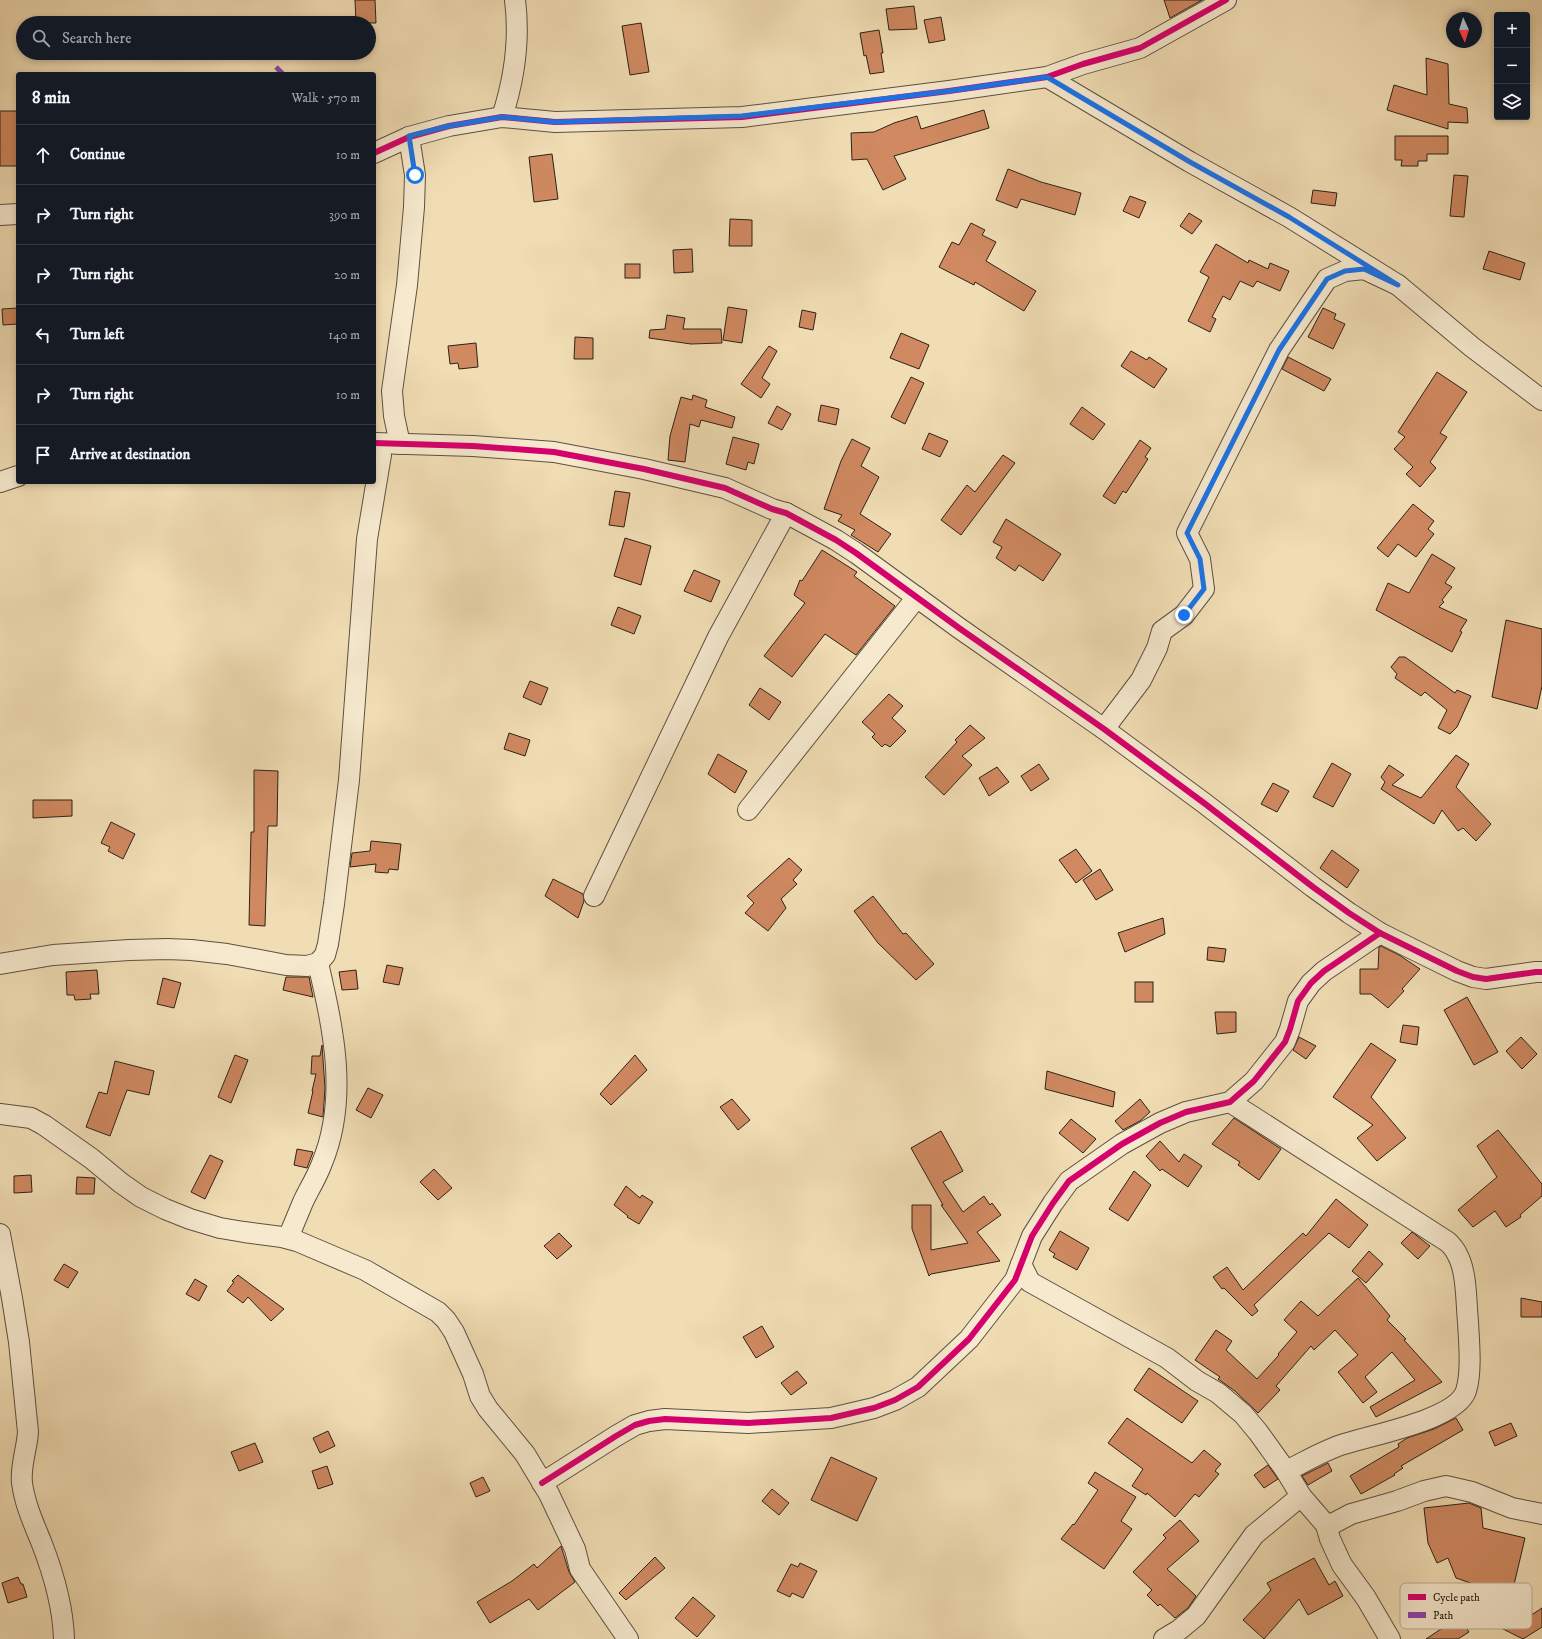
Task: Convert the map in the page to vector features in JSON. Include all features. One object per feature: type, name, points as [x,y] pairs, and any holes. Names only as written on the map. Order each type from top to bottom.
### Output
[{"type":"street","points":[[502,117],[509,96],[516,45],[517,14],[515,0]]},
{"type":"street","points":[[376,153],[409,136],[449,126],[502,117],[555,122],[742,116],[949,91],[1047,77],[1083,64],[1140,48],[1226,0]]},
{"type":"street","points":[[1047,77],[1190,162],[1289,217],[1398,285],[1478,351],[1542,400]]},
{"type":"street","points":[[400,444],[394,416],[392,391],[407,285],[414,207],[415,175],[409,136]]},
{"type":"street","points":[[0,215],[16,214]]},
{"type":"street","points":[[1104,729],[1141,680],[1157,648],[1162,631],[1184,615],[1204,589],[1200,559],[1187,533],[1279,350],[1309,303],[1327,279],[1345,271],[1364,269],[1398,285]]},
{"type":"street","points":[[376,443],[473,446],[554,452],[636,467],[725,488],[772,510],[786,513],[836,540],[856,553],[1104,729],[1204,803],[1337,905],[1380,933],[1457,971],[1473,977],[1486,979],[1542,972]]},
{"type":"street","points":[[0,964],[53,955],[103,951],[167,949],[227,954],[286,965],[307,966],[318,963],[325,955],[328,944],[349,780],[363,606],[364,568],[367,539],[381,455],[380,448],[376,445]]},
{"type":"street","points":[[0,482],[16,477]]},
{"type":"street","points":[[594,896],[718,637],[786,513]]},
{"type":"street","points":[[748,810],[917,597]]},
{"type":"street","points":[[542,1483],[616,1436],[635,1425],[649,1421],[665,1419],[748,1423],[831,1418],[854,1414],[874,1408],[895,1400],[918,1387],[969,1339],[1015,1280],[1038,1226],[1053,1202],[1069,1181],[1122,1144],[1160,1123],[1186,1112],[1230,1102],[1254,1081],[1285,1042],[1298,1002],[1311,983],[1324,971],[1380,933]]},
{"type":"street","points":[[288,1238],[322,1163],[330,1139],[335,1109],[337,1069],[335,1042],[318,963]]},
{"type":"street","points":[[1230,1102],[1448,1242],[1457,1253],[1462,1264],[1469,1343],[1469,1372],[1466,1392],[1458,1403],[1447,1410],[1402,1429],[1342,1444],[1286,1471]]},
{"type":"street","points":[[0,1114],[31,1118],[44,1125],[92,1159],[121,1184],[141,1197],[165,1208],[190,1219],[220,1228],[297,1240],[365,1270],[438,1312],[446,1320],[457,1337],[480,1396],[488,1409],[525,1454],[542,1483],[575,1549],[580,1569],[628,1639]]},
{"type":"street","points":[[0,1234],[18,1335],[28,1432],[28,1443],[23,1461],[22,1481],[26,1506],[44,1551],[57,1590],[64,1639]]},
{"type":"street","points":[[1021,1264],[1030,1282],[1167,1358],[1197,1381],[1218,1393],[1243,1414],[1286,1471],[1301,1496],[1326,1525],[1330,1539],[1342,1566],[1366,1598],[1390,1639]]},
{"type":"street","points":[[1326,1525],[1334,1523],[1351,1514],[1397,1501],[1424,1491],[1446,1486],[1472,1492],[1512,1508],[1542,1514]]},
{"type":"street","points":[[1164,1639],[1179,1630],[1196,1616],[1254,1535],[1301,1496]]},
{"type":"building","points":[[355,0],[375,0],[376,16],[356,16]]},
{"type":"building","points":[[1164,0],[1202,0],[1170,18]]},
{"type":"building","points":[[914,6],[917,29],[889,30],[886,9]]},
{"type":"building","points":[[941,17],[945,40],[929,43],[924,20]]},
{"type":"building","points":[[641,23],[649,72],[630,75],[622,26]]},
{"type":"building","points":[[879,30],[883,53],[881,53],[884,72],[870,74],[866,55],[864,56],[860,33]]},
{"type":"building","points":[[1426,58],[1448,64],[1449,104],[1467,108],[1468,123],[1448,122],[1448,129],[1387,110],[1394,85],[1427,95]]},
{"type":"building","points":[[984,110],[989,128],[894,156],[906,179],[883,190],[867,159],[852,160],[851,133],[874,132],[894,123],[917,116],[921,129]]},
{"type":"building","points":[[0,111],[16,111],[16,166],[0,166]]},
{"type":"building","points":[[1395,136],[1448,136],[1448,154],[1427,154],[1427,161],[1418,161],[1418,166],[1401,166],[1402,160],[1395,160]]},
{"type":"building","points":[[552,154],[558,199],[534,202],[529,157]]},
{"type":"building","points":[[1008,169],[1041,182],[1081,193],[1075,215],[1021,199],[1017,208],[996,200]]},
{"type":"building","points":[[1454,175],[1468,176],[1464,217],[1450,216]]},
{"type":"building","points":[[1313,190],[1337,193],[1335,206],[1311,203]]},
{"type":"building","points":[[1130,196],[1146,202],[1139,218],[1123,211]]},
{"type":"building","points":[[1189,213],[1202,221],[1192,234],[1180,226]]},
{"type":"building","points":[[730,219],[752,220],[752,246],[729,246]]},
{"type":"building","points":[[971,223],[985,230],[982,235],[996,242],[986,261],[1036,291],[1024,311],[975,282],[974,285],[939,267],[952,242],[959,245]]},
{"type":"building","points":[[1216,244],[1248,263],[1249,260],[1268,269],[1270,263],[1289,271],[1280,291],[1257,281],[1253,287],[1240,281],[1230,300],[1223,296],[1212,317],[1216,319],[1210,332],[1188,321],[1209,277],[1200,272]]},
{"type":"building","points":[[692,249],[693,272],[674,273],[673,250]]},
{"type":"building","points":[[1489,251],[1525,263],[1520,280],[1483,269]]},
{"type":"building","points":[[625,264],[640,264],[640,278],[625,278]]},
{"type":"building","points":[[728,307],[747,310],[742,343],[723,340]]},
{"type":"building","points":[[16,308],[16,324],[3,325],[2,309]]},
{"type":"building","points":[[1323,308],[1336,314],[1334,319],[1345,324],[1333,349],[1308,337]]},
{"type":"building","points":[[802,310],[816,313],[813,330],[799,327]]},
{"type":"building","points":[[667,315],[685,318],[683,329],[721,329],[722,343],[691,344],[649,338],[650,330],[665,329]]},
{"type":"building","points":[[901,333],[929,345],[919,369],[890,358]]},
{"type":"building","points":[[575,337],[593,338],[593,359],[574,359]]},
{"type":"building","points":[[476,343],[478,367],[459,369],[458,363],[450,364],[448,346]]},
{"type":"building","points":[[769,346],[777,351],[762,378],[770,384],[761,398],[741,384]]},
{"type":"building","points":[[1131,351],[1147,360],[1149,357],[1167,369],[1154,388],[1121,366]]},
{"type":"building","points":[[1288,357],[1331,379],[1324,391],[1282,369]]},
{"type":"building","points":[[1437,372],[1467,392],[1440,433],[1447,437],[1430,462],[1436,468],[1420,487],[1406,474],[1413,467],[1394,449],[1405,437],[1398,432]]},
{"type":"building","points":[[911,377],[924,383],[905,424],[891,417]]},
{"type":"building","points":[[693,395],[707,400],[705,407],[735,417],[732,428],[701,420],[699,427],[690,424],[685,462],[668,460],[670,436],[681,397],[692,400]]},
{"type":"building","points":[[821,405],[839,409],[836,425],[818,421]]},
{"type":"building","points":[[777,406],[791,414],[782,430],[768,423]]},
{"type":"building","points":[[1082,407],[1105,424],[1093,440],[1070,424]]},
{"type":"building","points":[[929,433],[948,441],[940,457],[922,449]]},
{"type":"building","points":[[733,437],[759,444],[754,464],[748,462],[746,470],[726,464]]},
{"type":"building","points":[[852,439],[870,448],[861,466],[879,477],[860,514],[891,534],[878,552],[851,535],[855,530],[838,521],[842,515],[824,509],[841,461]]},
{"type":"building","points":[[1140,440],[1151,448],[1145,457],[1148,459],[1126,493],[1123,491],[1115,504],[1103,496]]},
{"type":"building","points":[[1003,455],[1015,463],[961,535],[941,520],[967,485],[975,492]]},
{"type":"building","points":[[615,491],[630,493],[624,527],[609,525]]},
{"type":"building","points":[[1413,504],[1434,521],[1428,529],[1434,534],[1416,557],[1398,544],[1388,557],[1377,548]]},
{"type":"building","points":[[1006,519],[1061,554],[1043,581],[1019,565],[1015,571],[996,558],[1002,547],[993,542]]},
{"type":"building","points":[[625,538],[651,546],[641,585],[614,576]]},
{"type":"building","points":[[822,550],[857,572],[854,576],[895,606],[856,655],[825,634],[792,677],[764,656],[805,603],[794,595],[800,580],[802,581]]},
{"type":"building","points":[[1432,554],[1455,568],[1445,583],[1452,587],[1442,600],[1444,602],[1439,607],[1467,620],[1460,631],[1462,632],[1452,652],[1376,610],[1388,583],[1409,593]]},
{"type":"building","points":[[694,570],[720,581],[711,602],[684,591]]},
{"type":"building","points":[[618,607],[641,616],[634,634],[611,625]]},
{"type":"building","points":[[1506,620],[1542,629],[1542,686],[1537,709],[1492,697]]},
{"type":"building","points":[[1399,657],[1405,657],[1455,693],[1457,690],[1471,696],[1457,727],[1450,734],[1438,728],[1447,710],[1425,692],[1421,696],[1395,678],[1397,674],[1391,667]]},
{"type":"building","points":[[530,681],[548,688],[541,705],[523,697]]},
{"type":"building","points":[[760,688],[781,702],[769,720],[749,705]]},
{"type":"building","points":[[889,694],[903,706],[892,718],[906,731],[890,747],[885,744],[882,747],[872,737],[875,734],[862,722]]},
{"type":"building","points":[[970,725],[985,738],[962,756],[972,765],[944,795],[925,777],[957,742],[955,740]]},
{"type":"building","points":[[509,733],[530,740],[525,756],[504,749]]},
{"type":"building","points":[[718,754],[747,771],[735,793],[708,774]]},
{"type":"building","points":[[1456,755],[1469,764],[1456,787],[1491,824],[1476,841],[1463,828],[1458,831],[1442,810],[1434,824],[1381,789],[1385,782],[1381,777],[1389,765],[1404,775],[1392,785],[1421,798]]},
{"type":"building","points":[[1332,763],[1351,774],[1333,807],[1313,797]]},
{"type":"building","points":[[1039,764],[1049,779],[1031,791],[1021,776]]},
{"type":"building","points":[[997,767],[1009,782],[989,796],[979,778]]},
{"type":"building","points":[[254,770],[278,771],[277,826],[268,826],[265,926],[249,925],[251,832],[254,832]]},
{"type":"building","points":[[1273,783],[1289,791],[1277,812],[1261,804]]},
{"type":"building","points":[[33,800],[72,800],[72,816],[33,818]]},
{"type":"building","points":[[111,822],[135,834],[123,859],[108,851],[110,847],[101,843]]},
{"type":"building","points":[[371,841],[401,844],[398,870],[389,869],[388,873],[375,872],[376,864],[350,867],[352,853],[370,851]]},
{"type":"building","points":[[1076,849],[1092,871],[1076,883],[1059,860]]},
{"type":"building","points":[[1332,850],[1359,870],[1347,888],[1320,868]]},
{"type":"building","points":[[789,858],[802,870],[793,880],[797,884],[781,899],[786,908],[768,931],[745,913],[754,903],[747,896]]},
{"type":"building","points":[[1100,869],[1113,890],[1096,900],[1083,880]]},
{"type":"building","points":[[553,879],[583,894],[584,901],[578,918],[545,896]]},
{"type":"building","points":[[873,896],[903,934],[906,933],[934,964],[916,980],[878,943],[854,911]]},
{"type":"building","points":[[1163,918],[1165,934],[1125,952],[1118,933]]},
{"type":"building","points":[[1381,946],[1399,955],[1420,969],[1402,989],[1404,991],[1388,1008],[1371,994],[1360,994],[1360,969],[1378,969],[1379,947]]},
{"type":"building","points":[[1208,947],[1226,949],[1224,962],[1207,960]]},
{"type":"building","points":[[387,965],[403,968],[399,985],[383,982]]},
{"type":"building","points":[[97,970],[99,994],[90,994],[91,999],[75,1000],[74,995],[67,995],[66,972]]},
{"type":"building","points":[[356,970],[358,989],[342,990],[339,972]]},
{"type":"building","points":[[286,977],[309,977],[313,997],[283,990]]},
{"type":"building","points":[[163,978],[181,983],[174,1008],[157,1004]]},
{"type":"building","points":[[1135,982],[1153,982],[1153,1002],[1135,1002]]},
{"type":"building","points":[[1467,997],[1498,1052],[1474,1065],[1444,1010]]},
{"type":"building","points":[[1215,1012],[1236,1012],[1236,1032],[1217,1034]]},
{"type":"building","points":[[1403,1025],[1419,1027],[1417,1045],[1400,1042]]},
{"type":"building","points":[[1299,1037],[1316,1046],[1306,1059],[1293,1050]]},
{"type":"building","points":[[1521,1037],[1537,1054],[1522,1069],[1506,1051]]},
{"type":"building","points":[[1371,1043],[1396,1060],[1371,1097],[1406,1138],[1377,1161],[1357,1138],[1373,1125],[1333,1097]]},
{"type":"building","points":[[322,1045],[325,1088],[323,1117],[308,1113],[316,1074],[311,1074],[312,1056],[320,1056]]},
{"type":"building","points":[[235,1055],[248,1060],[231,1103],[218,1097]]},
{"type":"building","points":[[635,1055],[647,1070],[611,1105],[600,1094]]},
{"type":"building","points":[[115,1061],[154,1071],[149,1095],[127,1090],[110,1136],[86,1127],[99,1092],[107,1094]]},
{"type":"building","points":[[1047,1071],[1115,1092],[1113,1107],[1045,1089]]},
{"type":"building","points":[[368,1088],[383,1095],[371,1118],[356,1110]]},
{"type":"building","points":[[732,1099],[750,1120],[738,1130],[720,1107]]},
{"type":"building","points":[[1140,1099],[1150,1112],[1140,1121],[1123,1130],[1115,1121]]},
{"type":"building","points":[[1234,1118],[1281,1149],[1259,1180],[1238,1165],[1240,1162],[1212,1144]]},
{"type":"building","points":[[1071,1119],[1096,1139],[1083,1153],[1059,1133]]},
{"type":"building","points":[[1498,1130],[1542,1184],[1542,1196],[1520,1215],[1521,1217],[1506,1227],[1495,1211],[1473,1227],[1458,1210],[1497,1177],[1477,1146]]},
{"type":"building","points":[[941,1131],[963,1171],[943,1182],[963,1212],[984,1196],[990,1205],[992,1203],[1001,1215],[977,1232],[1000,1261],[931,1274],[929,1276],[912,1229],[912,1205],[931,1205],[931,1250],[968,1243],[941,1205],[943,1205],[911,1148]]},
{"type":"building","points":[[1160,1141],[1179,1162],[1184,1154],[1202,1166],[1188,1187],[1162,1169],[1160,1171],[1146,1156]]},
{"type":"building","points":[[297,1149],[313,1152],[307,1168],[294,1165]]},
{"type":"building","points":[[210,1155],[223,1161],[205,1199],[191,1192]]},
{"type":"building","points":[[434,1169],[452,1188],[438,1200],[420,1182]]},
{"type":"building","points":[[1134,1171],[1151,1185],[1128,1221],[1109,1209]]},
{"type":"building","points":[[31,1175],[32,1192],[14,1193],[14,1176]]},
{"type":"building","points":[[77,1177],[95,1178],[94,1194],[76,1194]]},
{"type":"building","points":[[626,1186],[640,1198],[642,1195],[653,1202],[639,1224],[627,1217],[628,1216],[614,1205]]},
{"type":"building","points":[[1336,1199],[1368,1225],[1349,1248],[1329,1233],[1254,1305],[1258,1311],[1252,1316],[1224,1288],[1222,1289],[1213,1277],[1227,1267],[1243,1290],[1303,1233],[1306,1236]]},
{"type":"building","points":[[1060,1231],[1089,1248],[1077,1270],[1053,1257],[1055,1254],[1049,1250]]},
{"type":"building","points":[[1412,1232],[1430,1246],[1418,1259],[1401,1243]]},
{"type":"building","points":[[559,1233],[572,1246],[557,1259],[544,1246]]},
{"type":"building","points":[[1369,1251],[1383,1264],[1366,1283],[1352,1271]]},
{"type":"building","points":[[64,1264],[78,1272],[68,1288],[54,1280]]},
{"type":"building","points":[[238,1275],[284,1309],[271,1321],[248,1297],[243,1303],[227,1291],[234,1282],[232,1281]]},
{"type":"building","points":[[1358,1278],[1390,1316],[1387,1320],[1406,1339],[1404,1340],[1442,1382],[1376,1417],[1370,1407],[1415,1380],[1392,1352],[1365,1377],[1377,1392],[1363,1403],[1338,1372],[1358,1355],[1335,1330],[1314,1350],[1311,1346],[1276,1386],[1280,1390],[1258,1413],[1235,1391],[1218,1379],[1220,1377],[1195,1360],[1216,1330],[1232,1341],[1226,1350],[1257,1379],[1297,1332],[1284,1320],[1301,1301],[1318,1316]]},
{"type":"building","points":[[195,1279],[207,1286],[199,1301],[186,1294]]},
{"type":"building","points":[[1521,1298],[1542,1302],[1542,1317],[1521,1317]]},
{"type":"building","points":[[762,1326],[774,1347],[756,1358],[743,1337]]},
{"type":"building","points":[[1149,1368],[1198,1401],[1182,1423],[1134,1390]]},
{"type":"building","points":[[797,1371],[807,1383],[791,1395],[781,1383]]},
{"type":"building","points":[[1127,1418],[1192,1463],[1204,1450],[1221,1464],[1215,1471],[1219,1474],[1199,1497],[1195,1494],[1175,1517],[1147,1493],[1146,1495],[1132,1486],[1143,1469],[1108,1443]]},
{"type":"building","points":[[1456,1418],[1463,1430],[1401,1466],[1403,1468],[1394,1474],[1395,1475],[1361,1494],[1350,1476],[1399,1447],[1398,1444],[1407,1438],[1434,1429]]},
{"type":"building","points":[[1511,1423],[1517,1436],[1495,1446],[1489,1432]]},
{"type":"building","points":[[328,1431],[335,1446],[320,1453],[313,1438]]},
{"type":"building","points":[[255,1443],[263,1462],[239,1471],[231,1452]]},
{"type":"building","points":[[831,1457],[877,1478],[857,1521],[811,1500]]},
{"type":"building","points":[[1328,1463],[1332,1471],[1308,1485],[1302,1476]]},
{"type":"building","points":[[1268,1465],[1278,1479],[1264,1488],[1254,1475]]},
{"type":"building","points":[[327,1466],[333,1484],[318,1489],[312,1471]]},
{"type":"building","points":[[1095,1472],[1136,1497],[1121,1521],[1132,1529],[1104,1569],[1061,1539],[1073,1524],[1074,1525],[1098,1490],[1088,1483]]},
{"type":"building","points":[[483,1477],[490,1491],[476,1497],[470,1483]]},
{"type":"building","points":[[772,1489],[789,1503],[779,1515],[762,1501]]},
{"type":"building","points":[[1469,1503],[1481,1508],[1483,1528],[1525,1538],[1514,1583],[1470,1583],[1456,1578],[1448,1558],[1437,1563],[1428,1543],[1424,1508]]},
{"type":"building","points":[[1180,1520],[1199,1541],[1167,1569],[1196,1596],[1188,1608],[1175,1618],[1160,1604],[1158,1606],[1147,1595],[1152,1590],[1133,1572],[1166,1538],[1163,1535]]},
{"type":"building","points":[[561,1546],[569,1572],[575,1582],[538,1610],[529,1599],[490,1623],[477,1602],[512,1581],[534,1564],[537,1568]]},
{"type":"building","points":[[655,1557],[665,1568],[626,1600],[619,1593]]},
{"type":"building","points":[[1314,1558],[1329,1585],[1335,1581],[1343,1596],[1308,1615],[1299,1599],[1264,1639],[1243,1620],[1271,1590],[1267,1583]]},
{"type":"building","points":[[800,1563],[817,1571],[803,1598],[792,1593],[790,1597],[777,1591],[791,1564],[798,1567]]},
{"type":"building","points":[[18,1577],[21,1584],[23,1584],[27,1597],[8,1603],[2,1583]]},
{"type":"building","points":[[693,1597],[715,1616],[697,1637],[675,1618]]},
{"type":"building","points":[[1542,1608],[1542,1627],[1523,1639],[1503,1629],[1532,1629],[1532,1614]]},
{"type":"building","points":[[1441,1629],[1467,1629],[1469,1632],[1458,1639],[1426,1639]]},
{"type":"marked path","points":[[276,67],[281,72]]},
{"type":"cycle path","points":[[376,152],[409,137],[449,126],[502,117],[555,122],[742,117],[1047,77],[1083,64],[1140,48],[1226,0]]},
{"type":"cycle path","points":[[376,443],[473,446],[554,452],[644,469],[725,488],[772,509],[786,513],[836,540],[856,553],[959,628],[1104,729],[1204,803],[1313,887],[1380,933],[1457,971],[1473,977],[1486,979],[1542,972]]},
{"type":"cycle path","points":[[542,1483],[616,1436],[635,1425],[649,1421],[665,1419],[748,1423],[831,1418],[874,1408],[895,1400],[918,1387],[969,1339],[1015,1280],[1032,1236],[1069,1181],[1122,1144],[1160,1123],[1186,1112],[1230,1102],[1254,1081],[1285,1042],[1298,1001],[1311,983],[1324,971],[1380,933]]},
{"type":"route","points":[[415,175],[409,136],[449,126],[502,117],[555,122],[742,116],[949,91],[1047,77],[1190,162],[1289,217],[1398,285],[1364,269],[1345,271],[1327,279],[1309,303],[1279,350],[1187,533],[1193,548],[1200,559],[1204,589],[1184,615]]}]
